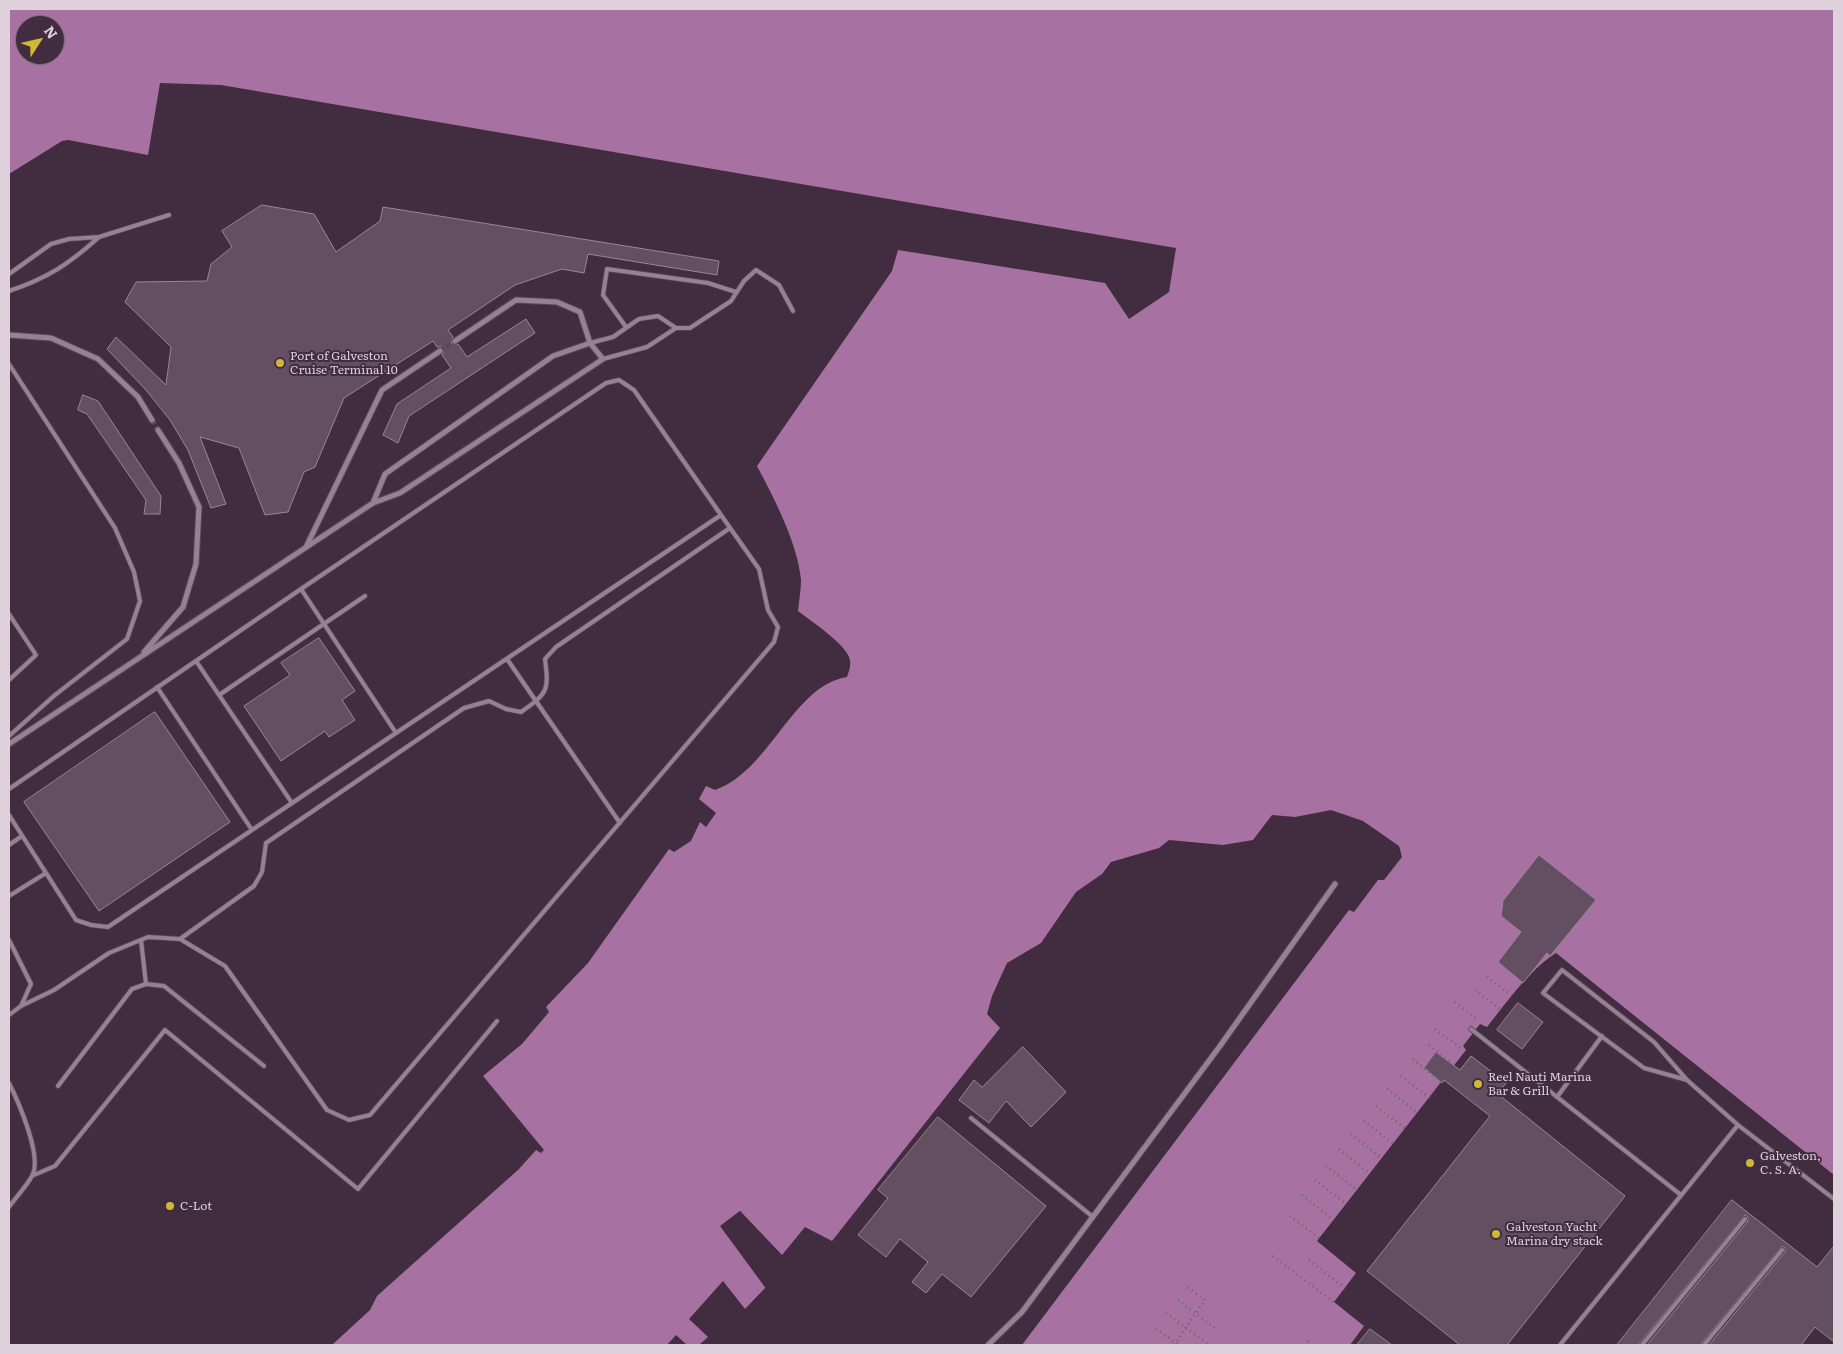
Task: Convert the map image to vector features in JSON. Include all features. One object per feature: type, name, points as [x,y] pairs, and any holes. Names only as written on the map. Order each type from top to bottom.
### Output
[{"type":"street","points":[[9,744],[373,503],[400,493],[603,359],[590,343],[580,312],[557,302],[516,300],[455,341]]},
{"type":"street","points":[[9,335],[51,338],[98,359],[138,397],[152,420]]},
{"type":"street","points":[[373,503],[384,474],[553,356],[590,343]]},
{"type":"street","points":[[306,547],[382,390],[440,351]]},
{"type":"street","points":[[138,658],[183,607],[196,564],[199,507],[179,464],[158,430]]},
{"type":"street","points":[[988,1345],[1022,1312],[1220,1046],[1335,884]]},
{"type":"lane","points":[[9,274],[51,244],[69,239],[99,237],[169,215]]},
{"type":"lane","points":[[9,291],[40,281],[79,255],[99,237]]},
{"type":"lane","points":[[626,327],[603,295],[607,269],[708,283],[736,292]]},
{"type":"lane","points":[[603,359],[647,347],[676,328],[690,328],[731,301],[744,281],[756,270],[779,286],[793,311]]},
{"type":"lane","points":[[590,343],[613,337],[639,319],[658,316],[676,328]]},
{"type":"lane","points":[[9,364],[115,528],[134,572],[140,601],[127,639],[55,695],[9,736]]},
{"type":"lane","points":[[9,789],[600,387],[619,380],[634,390],[759,569],[768,610],[778,627],[774,642],[370,1114],[348,1120],[327,1110],[225,966],[180,939],[148,937],[109,953],[54,990],[21,1006],[9,1015]]},
{"type":"lane","points":[[9,815],[76,920],[91,925],[108,926],[721,515]]},
{"type":"lane","points":[[180,939],[254,886],[262,872],[266,843],[464,708],[489,701],[506,709],[521,712],[542,697],[548,682],[545,659],[556,647],[730,528]]},
{"type":"lane","points":[[302,589],[396,733]]},
{"type":"lane","points":[[219,695],[365,596]]},
{"type":"lane","points":[[9,614],[36,655],[9,680]]},
{"type":"lane","points":[[507,658],[620,823]]},
{"type":"lane","points":[[196,661],[292,803]]},
{"type":"lane","points":[[158,688],[252,830]]},
{"type":"lane","points":[[9,845],[22,836]]},
{"type":"lane","points":[[9,896],[46,873]]},
{"type":"lane","points":[[9,940],[31,984],[21,1006]]},
{"type":"lane","points":[[141,940],[146,984]]},
{"type":"lane","points":[[1687,1080],[1644,1068],[1543,993],[1562,970],[1654,1042],[1687,1080],[1738,1125],[1834,1199]]},
{"type":"lane","points":[[58,1086],[132,989],[146,984],[164,986],[264,1066]]},
{"type":"lane","points":[[9,1207],[34,1174],[55,1166],[166,1030],[358,1189],[497,1021]]},
{"type":"lane","points":[[1471,1029],[1681,1195]]},
{"type":"lane","points":[[1557,1097],[1602,1036]]},
{"type":"lane","points":[[9,1083],[19,1102],[31,1140],[34,1174]]},
{"type":"lane","points":[[971,1118],[1093,1217]]},
{"type":"lane","points":[[1560,1345],[1738,1125]]},
{"type":"lane","points":[[1642,1345],[1745,1219]]},
{"type":"lane","points":[[1704,1345],[1782,1250]]},
{"type":"path","points":[[1487,977],[1512,995]]},
{"type":"path","points":[[1475,990],[1501,1010]]},
{"type":"path","points":[[1455,1002],[1480,1022]]},
{"type":"path","points":[[1435,1029],[1463,1050]]},
{"type":"path","points":[[1429,1046],[1452,1064]]},
{"type":"path","points":[[1412,1059],[1441,1082]]},
{"type":"path","points":[[1401,1076],[1430,1098]]},
{"type":"path","points":[[1387,1090],[1418,1113]]},
{"type":"path","points":[[1376,1106],[1406,1129]]},
{"type":"path","points":[[1364,1121],[1394,1144]]},
{"type":"path","points":[[1351,1134],[1382,1159]]},
{"type":"path","points":[[1339,1149],[1370,1174]]},
{"type":"path","points":[[1326,1166],[1357,1190]]},
{"type":"path","points":[[1315,1180],[1346,1204]]},
{"type":"path","points":[[1302,1195],[1333,1220]]},
{"type":"path","points":[[1290,1216],[1319,1238]]},
{"type":"path","points":[[1273,1256],[1334,1302]]},
{"type":"path","points":[[1310,1260],[1345,1288]]},
{"type":"path","points":[[1156,1329],[1176,1344],[1205,1300],[1187,1287]]},
{"type":"path","points":[[1178,1300],[1215,1328]]},
{"type":"path","points":[[1166,1313],[1208,1344]]},
{"type":"path","points":[[1308,1342],[1313,1345]]},
{"type":"shaded area","points":[[9,9],[1834,9],[1834,1175],[1556,953],[1527,977],[1487,1027],[1480,1024],[1463,1046],[1466,1050],[1317,1241],[1356,1273],[1334,1302],[1364,1326],[1350,1345],[1022,1345],[1349,910],[1354,912],[1378,880],[1384,880],[1402,857],[1399,846],[1363,821],[1331,810],[1295,817],[1272,815],[1253,840],[1223,845],[1169,840],[1159,848],[1111,862],[1102,874],[1076,892],[1041,943],[1007,963],[992,996],[987,1014],[1000,1028],[832,1241],[805,1227],[782,1255],[740,1211],[721,1226],[766,1287],[745,1309],[723,1281],[689,1319],[708,1337],[699,1345],[687,1345],[676,1335],[667,1345],[332,1345],[370,1310],[377,1296],[519,1169],[536,1150],[541,1153],[544,1150],[483,1076],[522,1044],[549,1012],[546,1007],[588,963],[669,849],[674,852],[691,841],[700,822],[706,827],[716,813],[699,799],[706,786],[715,790],[734,780],[751,766],[811,696],[828,683],[847,677],[850,662],[846,651],[826,632],[798,611],[801,580],[799,566],[784,522],[757,466],[892,271],[898,250],[1105,283],[1129,319],[1169,292],[1176,248],[221,85],[160,83],[148,155],[68,140],[62,141],[9,174]]},
{"type":"pier","points":[[740,1211],[783,1257],[740,1214],[724,1227],[768,1286],[767,1290],[720,1226]]},
{"type":"building","name":"Port of Galveston Cruise Terminal 10","points":[[262,205],[314,214],[336,252],[380,221],[383,207],[719,261],[717,275],[588,254],[584,273],[562,269],[515,285],[448,330],[453,337],[451,343],[458,344],[467,357],[526,319],[535,333],[409,416],[398,443],[383,435],[397,404],[451,368],[442,355],[444,351],[442,347],[437,347],[433,341],[344,398],[315,467],[304,472],[288,512],[265,515],[239,448],[200,437],[226,504],[211,508],[188,450],[170,420],[146,390],[107,349],[116,337],[166,385],[171,347],[125,302],[136,282],[207,281],[211,264],[232,247],[222,231]]},
{"type":"building","points":[[83,395],[98,401],[161,496],[160,514],[144,514],[146,500],[87,414],[78,410]]},
{"type":"building","points":[[319,638],[355,691],[342,700],[355,720],[329,737],[325,731],[281,761],[244,706],[290,675],[281,663]]},
{"type":"building","points":[[155,712],[230,822],[99,911],[24,802]]},
{"type":"building","points":[[1539,855],[1596,900],[1550,956],[1547,953],[1523,983],[1498,962],[1521,932],[1501,916],[1503,901]]},
{"type":"building","points":[[1518,1003],[1543,1022],[1522,1049],[1497,1030]]},
{"type":"building","points":[[1023,1047],[1066,1092],[1031,1127],[1006,1101],[989,1123],[959,1100],[974,1080],[982,1087]]},
{"type":"building","name":"Galveston Yacht Marina dry stack","points":[[1436,1052],[1460,1070],[1471,1056],[1506,1083],[1498,1094],[1625,1196],[1507,1345],[1460,1345],[1367,1271],[1490,1116],[1444,1080],[1442,1083],[1424,1068]]},
{"type":"building","points":[[938,1117],[1046,1206],[971,1297],[942,1274],[926,1293],[912,1282],[928,1262],[900,1239],[886,1257],[858,1235],[888,1198],[878,1190]]},
{"type":"building","points":[[1732,1200],[1817,1267],[1834,1246],[1834,1342],[1815,1327],[1801,1345],[1709,1345],[1785,1252],[1785,1248],[1782,1246],[1700,1345],[1647,1345],[1748,1221],[1748,1217],[1745,1215],[1638,1345],[1617,1345]]},
{"type":"building","points":[[1370,1329],[1392,1345],[1357,1345]]},
{"type":"tunnel","points":[[440,351],[455,341]]},
{"type":"tunnel","points":[[152,420],[158,430]]},
{"type":"place","name":"Port of Galveston Cruise Terminal 10","points":[[280,363]]},
{"type":"place","name":"Reel Nauti Marina Bar & Grill","points":[[1478,1084]]},
{"type":"place","name":"Galveston, C. S. A.","points":[[1750,1163]]},
{"type":"place","name":"C-Lot","points":[[170,1206]]},
{"type":"place","name":"Galveston Yacht Marina dry stack","points":[[1496,1234]]}]
